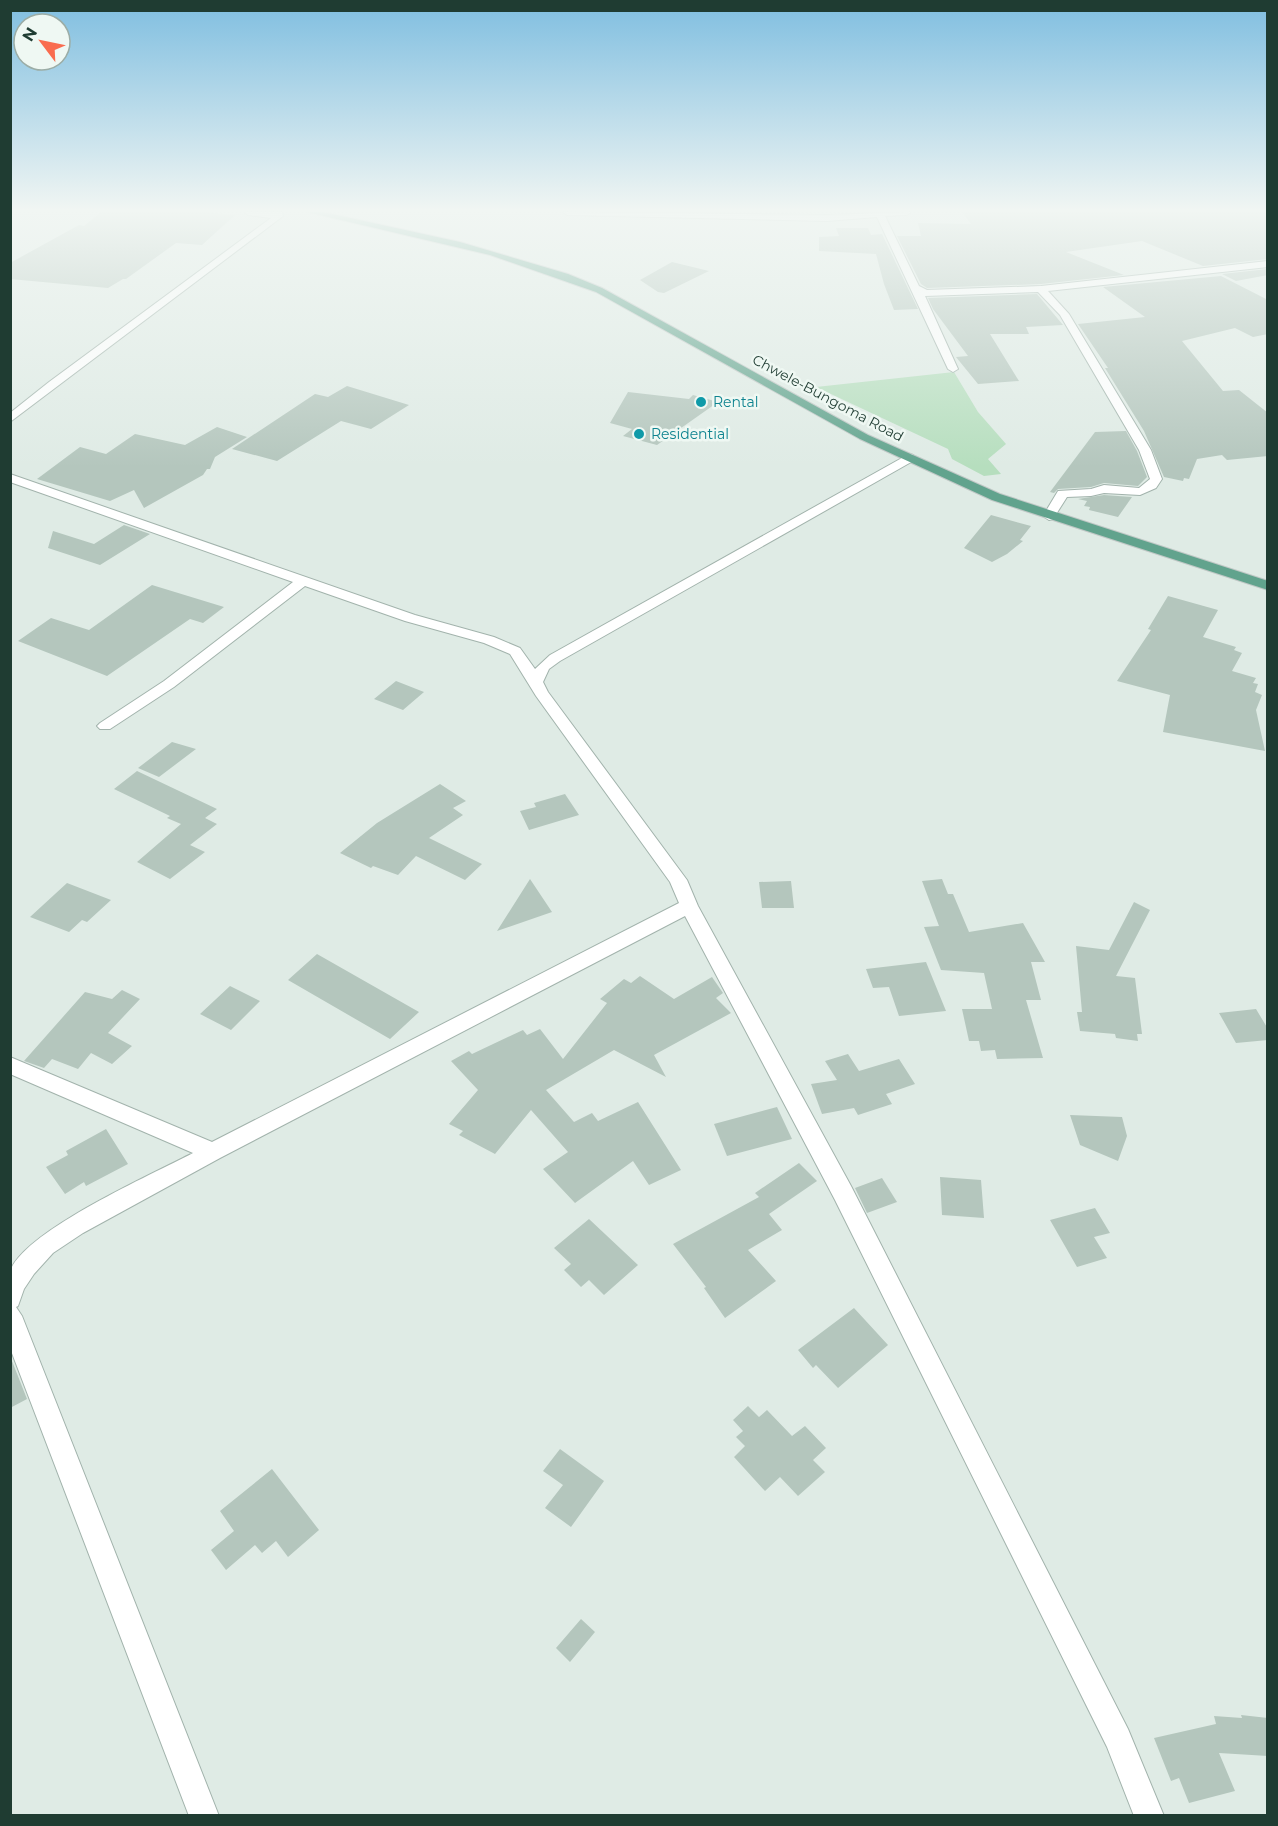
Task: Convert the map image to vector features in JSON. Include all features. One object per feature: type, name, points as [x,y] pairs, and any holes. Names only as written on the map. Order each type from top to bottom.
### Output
[{"type":"main road","name":"Chwele-Bungoma Road","points":[[612,297],[800,403],[909,458],[996,497],[1048,516],[1268,586]]},
{"type":"street","points":[[10,419],[168,297]]},
{"type":"street","points":[[921,297],[953,369]]},
{"type":"street","points":[[1048,516],[1062,494],[1094,493],[1105,489],[1132,493],[1148,488],[1154,484],[1156,479],[1156,473],[1145,450],[1064,314],[1049,297]]},
{"type":"street","points":[[536,682],[543,667],[555,658],[909,458]]},
{"type":"street","points":[[10,478],[301,582],[410,618],[489,640],[515,651],[541,693],[678,880],[688,906],[853,1214],[1118,1739],[1149,1815]]},
{"type":"street","points":[[105,726],[169,684],[301,582]]},
{"type":"street","points":[[10,1299],[14,1285],[26,1267],[45,1246],[75,1226],[688,906]]},
{"type":"street","points":[[10,1065],[213,1152]]},
{"type":"street","points":[[10,1316],[204,1815]]},
{"type":"green space","points":[[954,372],[978,412],[1006,444],[988,459],[1001,474],[984,476],[952,459],[948,449],[816,387]]},
{"type":"building","points":[[889,297],[912,297],[918,309],[894,310]]},
{"type":"building","points":[[1040,297],[1063,325],[1026,327],[1029,334],[990,334],[1019,381],[978,384],[956,357],[968,356],[933,309],[928,298]]},
{"type":"building","points":[[1117,297],[1263,297],[1268,300],[1268,334],[1253,337],[1235,328],[1182,341],[1223,391],[1239,390],[1268,413],[1268,456],[1227,460],[1222,455],[1197,459],[1189,479],[1184,478],[1183,481],[1164,477],[1144,431],[1105,368],[1108,368],[1078,324],[1145,317]]},
{"type":"building","points":[[347,386],[409,405],[371,429],[341,421],[277,461],[232,449],[315,394],[328,397]]},
{"type":"building","points":[[628,392],[689,399],[693,395],[718,402],[657,445],[623,436],[632,429],[610,423]]},
{"type":"building","points":[[217,427],[247,437],[215,457],[210,469],[207,469],[203,475],[144,508],[134,490],[110,501],[37,479],[80,447],[106,454],[135,434],[185,445]]},
{"type":"building","points":[[1126,431],[1147,477],[1138,486],[1104,483],[1091,487],[1058,489],[1054,493],[1050,492],[1095,432]]},
{"type":"building","points":[[1104,495],[1132,497],[1118,517],[1089,510],[1090,507],[1084,506],[1087,501],[1078,499]]},
{"type":"building","points":[[991,515],[1031,526],[1020,540],[1023,541],[992,562],[964,548]]},
{"type":"building","points":[[124,525],[150,534],[100,565],[48,548],[53,531],[94,544]]},
{"type":"building","points":[[152,585],[224,607],[203,623],[190,619],[107,676],[18,641],[51,618],[89,630]]},
{"type":"building","points":[[1168,596],[1218,610],[1203,637],[1236,647],[1234,650],[1242,653],[1232,671],[1256,678],[1253,683],[1258,684],[1255,692],[1262,695],[1256,710],[1265,751],[1163,732],[1170,695],[1117,681],[1151,630],[1148,629]]},
{"type":"building","points":[[396,681],[424,692],[403,710],[374,699]]},
{"type":"building","points":[[172,742],[196,749],[159,777],[138,768]]},
{"type":"building","points":[[137,771],[217,809],[205,818],[217,824],[190,845],[205,852],[170,879],[137,862],[181,824],[167,818],[170,816],[114,789]]},
{"type":"building","points":[[440,784],[466,801],[453,808],[463,815],[429,838],[482,864],[465,880],[416,856],[398,875],[373,866],[371,868],[340,853],[377,823]]},
{"type":"building","points":[[565,794],[579,815],[529,830],[520,811],[536,807],[534,803]]},
{"type":"building","points":[[530,879],[552,912],[497,931]]},
{"type":"building","points":[[942,879],[948,894],[953,894],[969,932],[1023,923],[1045,962],[1031,962],[1041,1000],[1026,1000],[1043,1058],[997,1059],[995,1050],[981,1051],[979,1041],[969,1041],[962,1009],[992,1009],[984,973],[941,970],[924,927],[939,926],[922,881]]},
{"type":"building","points":[[791,881],[794,908],[762,908],[759,882]]},
{"type":"building","points":[[67,883],[111,900],[87,922],[82,920],[69,932],[30,917]]},
{"type":"building","points":[[1134,902],[1150,910],[1116,976],[1135,978],[1142,1034],[1137,1034],[1138,1041],[1116,1038],[1115,1034],[1080,1031],[1077,1012],[1082,1012],[1076,946],[1109,950]]},
{"type":"building","points":[[317,954],[419,1012],[390,1039],[288,980]]},
{"type":"building","points":[[926,962],[946,1011],[899,1016],[889,987],[873,988],[866,969]]},
{"type":"building","points":[[640,976],[674,999],[712,977],[723,993],[716,998],[731,1013],[654,1055],[666,1077],[614,1050],[546,1090],[574,1122],[592,1113],[598,1121],[638,1102],[681,1170],[649,1185],[633,1161],[575,1203],[543,1169],[568,1152],[531,1110],[495,1154],[459,1135],[463,1131],[449,1124],[478,1090],[451,1061],[469,1051],[472,1054],[523,1030],[527,1035],[540,1029],[563,1059],[607,1003],[600,999],[624,979],[631,983]]},
{"type":"building","points":[[230,986],[260,1001],[231,1030],[200,1014]]},
{"type":"building","points":[[122,990],[140,999],[108,1033],[132,1046],[112,1064],[91,1053],[78,1069],[52,1059],[44,1068],[24,1061],[85,992],[112,999]]},
{"type":"building","points":[[1256,1009],[1268,1029],[1268,1040],[1236,1043],[1219,1013]]},
{"type":"building","points":[[848,1054],[859,1071],[899,1059],[915,1084],[886,1094],[892,1104],[858,1115],[854,1108],[822,1114],[811,1084],[837,1080],[825,1061]]},
{"type":"building","points":[[777,1107],[792,1139],[727,1156],[714,1124]]},
{"type":"building","points":[[1070,1115],[1122,1117],[1127,1136],[1118,1161],[1080,1145]]},
{"type":"building","points":[[106,1129],[128,1164],[86,1186],[84,1182],[65,1194],[46,1167],[68,1155],[66,1151]]},
{"type":"building","points":[[799,1163],[817,1181],[769,1214],[782,1230],[748,1250],[776,1281],[725,1318],[704,1288],[706,1287],[673,1244],[759,1197],[755,1193]]},
{"type":"building","points":[[940,1177],[981,1180],[984,1218],[942,1215]]},
{"type":"building","points":[[882,1178],[897,1202],[867,1213],[855,1188]]},
{"type":"building","points":[[1095,1208],[1110,1233],[1094,1237],[1107,1258],[1077,1267],[1050,1220]]},
{"type":"building","points":[[589,1219],[638,1265],[604,1295],[589,1280],[581,1287],[564,1270],[571,1264],[554,1248]]},
{"type":"building","points":[[854,1308],[888,1345],[838,1388],[816,1365],[813,1368],[798,1350]]},
{"type":"building","points":[[10,1356],[27,1399],[10,1408]]},
{"type":"building","points":[[748,1406],[759,1417],[767,1410],[792,1436],[805,1426],[826,1448],[813,1460],[825,1472],[798,1496],[780,1477],[765,1491],[734,1457],[745,1446],[736,1437],[743,1431],[733,1420]]},
{"type":"building","points":[[560,1449],[604,1481],[571,1527],[545,1508],[563,1485],[543,1471]]},
{"type":"building","points":[[272,1469],[319,1530],[288,1557],[276,1541],[262,1553],[255,1545],[226,1570],[211,1550],[234,1531],[220,1511]]},
{"type":"building","points":[[581,1619],[595,1632],[570,1662],[556,1648]]},
{"type":"building","points":[[1241,1715],[1268,1718],[1268,1756],[1219,1753],[1235,1791],[1189,1803],[1179,1778],[1171,1781],[1154,1738],[1216,1724],[1214,1716],[1242,1718]]},
{"type":"place","name":"Rental","points":[[701,402]]},
{"type":"place","name":"Residential","points":[[639,434]]}]
